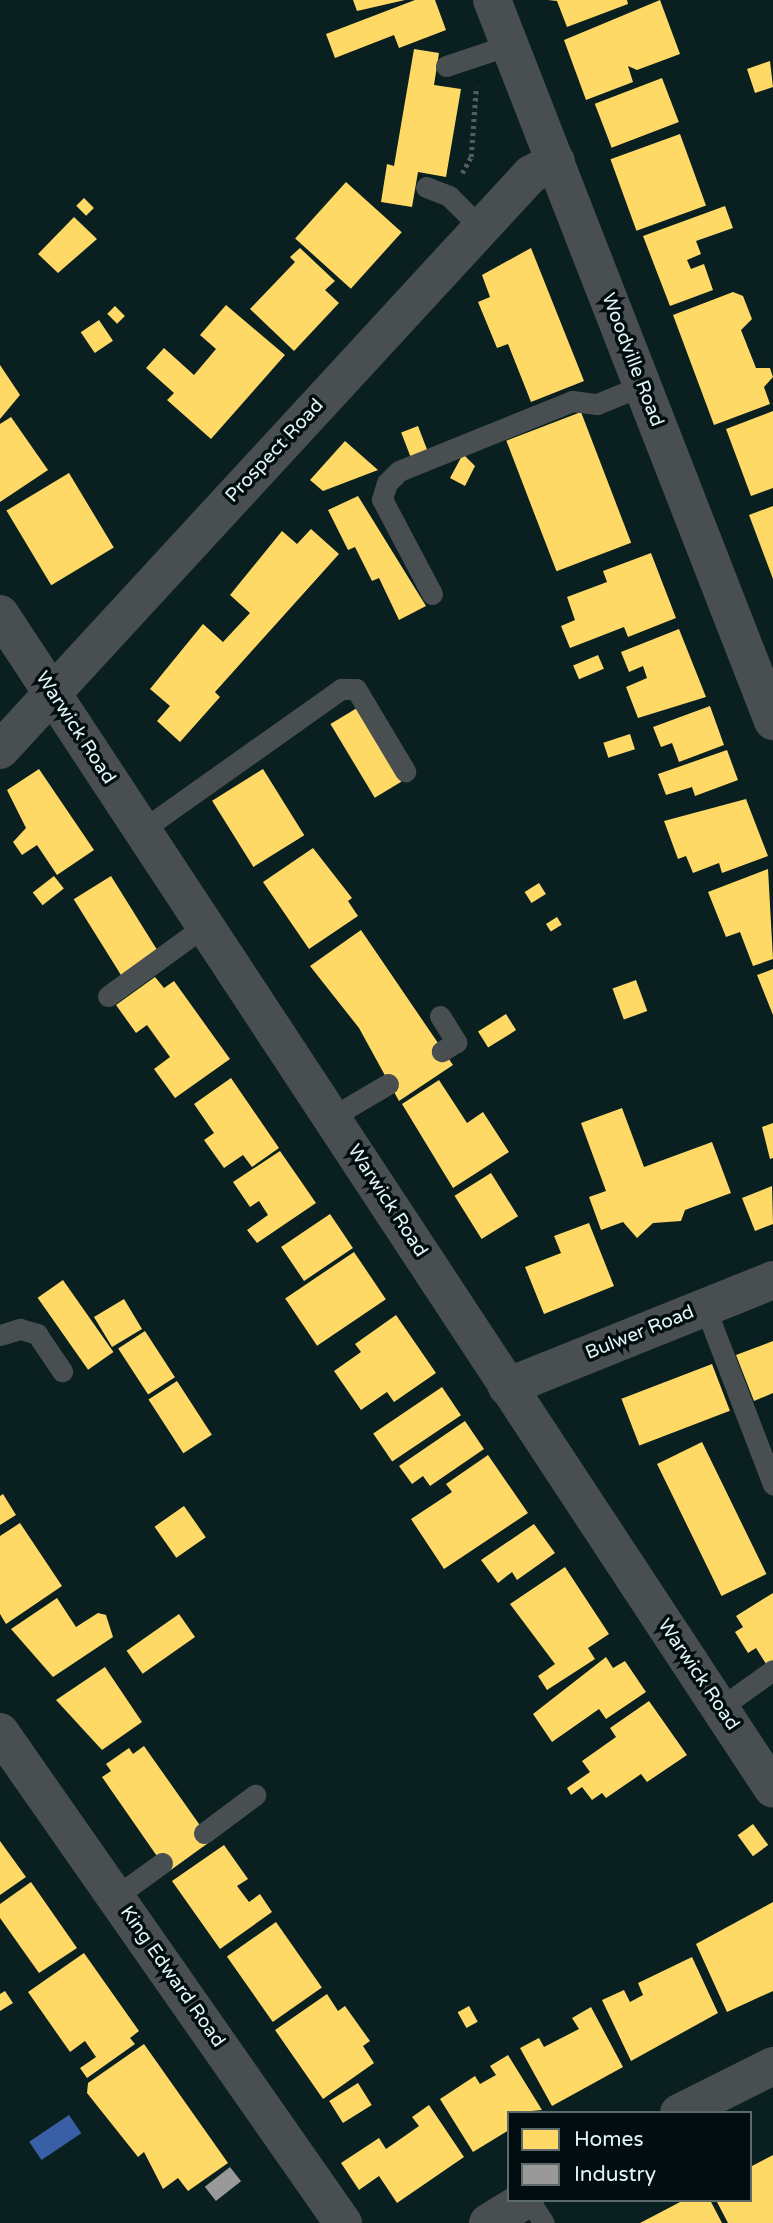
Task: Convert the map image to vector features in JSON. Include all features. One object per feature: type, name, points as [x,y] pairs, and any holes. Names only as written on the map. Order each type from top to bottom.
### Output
[{"type":"street","name":"Woodville Road","points":[[492,0],[773,721]]},
{"type":"street","name":"Prospect Road","points":[[0,750],[531,174],[556,161]]},
{"type":"street","name":"Warwick Road","points":[[0,614],[773,1789]]},
{"type":"street","name":"Bulwer Road","points":[[507,1387],[773,1280]]},
{"type":"street","name":"King Edward Road","points":[[0,1732],[343,2223]]},
{"type":"street","points":[[683,2111],[773,2066]]},
{"type":"street","points":[[488,2223],[524,2202]]},
{"type":"lane","points":[[446,66],[473,61],[509,45]]},
{"type":"lane","points":[[426,187],[449,196],[481,228]]},
{"type":"lane","points":[[432,594],[383,499],[387,483],[399,471],[572,401],[597,404],[642,386]]},
{"type":"lane","points":[[142,830],[341,689],[356,689],[405,771]]},
{"type":"lane","points":[[108,996],[206,925]]},
{"type":"lane","points":[[440,1016],[456,1042],[442,1051]]},
{"type":"lane","points":[[332,1117],[388,1084]]},
{"type":"lane","points":[[705,1307],[773,1484]]},
{"type":"lane","points":[[0,1335],[20,1329],[37,1334],[62,1371]]},
{"type":"lane","points":[[720,1708],[773,1670]]},
{"type":"lane","points":[[204,1833],[256,1795]]},
{"type":"lane","points":[[116,1897],[162,1863]]},
{"type":"lane","points":[[528,2202],[544,2223]]},
{"type":"path","points":[[449,196],[471,157],[478,108],[473,61]]},
{"type":"water","points":[[69,2115],[81,2133],[42,2160],[29,2142]]},
{"type":"building: Homes","points":[[353,0],[405,0],[357,11]]},
{"type":"building: Homes","points":[[415,0],[435,0],[446,30],[399,48],[394,35],[335,58],[326,34]]},
{"type":"building: Homes","points":[[548,0],[627,0],[628,4],[567,27],[557,1]]},
{"type":"building: Homes","points":[[660,0],[680,54],[637,70],[628,66],[633,82],[586,100],[564,40]]},
{"type":"building: Homes","points":[[414,49],[439,53],[434,85],[461,89],[446,177],[418,172],[412,207],[381,202],[387,164],[394,166]]},
{"type":"building: Homes","points":[[770,61],[773,87],[755,93],[747,69]]},
{"type":"building: Homes","points":[[662,78],[679,122],[612,148],[595,104]]},
{"type":"building: Homes","points":[[680,134],[706,205],[636,231],[610,159]]},
{"type":"building: Homes","points":[[346,182],[402,232],[351,289],[295,238]]},
{"type":"building: Homes","points":[[84,198],[94,208],[86,216],[76,206]]},
{"type":"building: Homes","points":[[725,206],[733,228],[696,241],[701,254],[687,260],[691,269],[704,264],[713,290],[670,306],[643,236]]},
{"type":"building: Homes","points":[[74,217],[97,239],[58,273],[38,254]]},
{"type":"building: Homes","points":[[300,248],[335,281],[325,290],[339,303],[294,351],[250,309],[295,262],[290,257]]},
{"type":"building: Homes","points":[[531,248],[584,381],[531,402],[508,344],[497,348],[478,302],[490,297],[482,275]]},
{"type":"building: Homes","points":[[733,292],[743,296],[752,319],[741,330],[756,368],[770,368],[773,377],[764,387],[770,404],[714,425],[673,315]]},
{"type":"building: Homes","points":[[226,305],[285,355],[211,439],[167,400],[174,393],[146,368],[164,348],[194,375],[216,349],[200,335]]},
{"type":"building: Homes","points":[[115,306],[125,316],[117,324],[107,314]]},
{"type":"building: Homes","points":[[99,320],[113,341],[95,353],[81,332]]},
{"type":"building: Homes","points":[[0,365],[20,395],[0,419]]},
{"type":"building: Homes","points":[[773,411],[773,488],[751,496],[726,429]]},
{"type":"building: Homes","points":[[581,412],[631,543],[556,571],[506,441]]},
{"type":"building: Homes","points":[[11,417],[48,470],[0,502],[0,424]]},
{"type":"building: Homes","points":[[418,426],[427,450],[411,457],[401,432]]},
{"type":"building: Homes","points":[[345,441],[378,470],[323,491],[310,480]]},
{"type":"building: Homes","points":[[463,454],[475,466],[465,486],[450,478]]},
{"type":"building: Homes","points":[[69,473],[114,548],[51,585],[6,511]]},
{"type":"building: Homes","points":[[358,496],[426,606],[399,620],[379,578],[372,581],[355,547],[348,550],[328,510]]},
{"type":"building: Homes","points":[[773,506],[773,579],[749,515]]},
{"type":"building: Homes","points":[[311,529],[339,554],[215,692],[220,697],[180,742],[157,721],[170,706],[150,689],[203,624],[223,642],[250,613],[230,595],[282,531],[297,544]]},
{"type":"building: Homes","points":[[651,553],[676,618],[628,637],[624,627],[570,648],[561,626],[575,620],[567,597],[607,582],[603,571]]},
{"type":"building: Homes","points":[[679,629],[706,697],[638,718],[626,687],[647,678],[643,666],[629,672],[621,652]]},
{"type":"building: Homes","points":[[598,655],[604,669],[579,679],[573,666]]},
{"type":"building: Homes","points":[[710,706],[724,745],[679,762],[672,743],[661,747],[653,727]]},
{"type":"building: Homes","points":[[357,708],[401,782],[375,798],[330,724]]},
{"type":"building: Homes","points":[[630,734],[635,749],[608,758],[603,743]]},
{"type":"building: Homes","points":[[727,750],[738,780],[695,796],[692,787],[666,795],[658,774]]},
{"type":"building: Homes","points":[[39,769],[94,850],[57,875],[37,845],[22,855],[13,842],[26,828],[7,790]]},
{"type":"building: Homes","points":[[263,769],[304,835],[253,867],[212,801]]},
{"type":"building: Homes","points":[[746,799],[768,856],[722,873],[719,863],[693,873],[686,856],[678,859],[664,821]]},
{"type":"building: Homes","points":[[313,848],[352,898],[348,901],[358,916],[309,949],[263,882]]},
{"type":"building: Homes","points":[[768,869],[773,959],[753,966],[740,932],[726,937],[708,892]]},
{"type":"building: Homes","points":[[54,876],[64,889],[43,905],[33,893]]},
{"type":"building: Homes","points":[[111,876],[159,953],[122,976],[74,899]]},
{"type":"building: Homes","points":[[539,883],[546,894],[531,903],[525,892]]},
{"type":"building: Homes","points":[[557,917],[562,925],[551,932],[546,924]]},
{"type":"building: Homes","points":[[361,930],[453,1065],[399,1101],[359,1028],[310,966]]},
{"type":"building: Homes","points":[[773,969],[773,1015],[757,975]]},
{"type":"building: Homes","points":[[155,977],[164,988],[174,981],[230,1059],[175,1098],[154,1069],[170,1057],[147,1025],[136,1033],[116,1005]]},
{"type":"building: Homes","points":[[636,980],[647,1011],[624,1020],[613,989]]},
{"type":"building: Homes","points":[[506,1014],[516,1030],[488,1048],[478,1031]]},
{"type":"building: Homes","points":[[231,1078],[279,1148],[252,1167],[243,1155],[224,1168],[204,1140],[214,1133],[194,1104]]},
{"type":"building: Homes","points":[[439,1080],[467,1123],[483,1112],[509,1152],[453,1188],[402,1104]]},
{"type":"building: Homes","points":[[622,1108],[644,1167],[712,1142],[731,1193],[685,1210],[681,1221],[653,1223],[637,1238],[623,1222],[601,1230],[589,1197],[606,1191],[581,1123]]},
{"type":"building: Homes","points":[[773,1123],[773,1158],[770,1159],[762,1127]]},
{"type":"building: Homes","points":[[280,1151],[316,1203],[257,1243],[247,1230],[268,1215],[259,1201],[250,1207],[233,1182]]},
{"type":"building: Homes","points":[[491,1173],[518,1216],[482,1239],[455,1196]]},
{"type":"building: Homes","points":[[772,1186],[773,1224],[755,1231],[742,1198]]},
{"type":"building: Homes","points":[[330,1214],[353,1248],[304,1281],[281,1247]]},
{"type":"building: Homes","points":[[589,1223],[614,1286],[544,1314],[525,1267],[561,1253],[554,1236]]},
{"type":"building: Homes","points":[[354,1252],[386,1299],[317,1346],[285,1298]]},
{"type":"building: Homes","points":[[63,1280],[113,1352],[88,1370],[38,1298]]},
{"type":"building: Homes","points":[[124,1299],[142,1329],[112,1347],[94,1317]]},
{"type":"building: Homes","points":[[396,1315],[436,1373],[394,1402],[387,1392],[361,1410],[334,1371],[361,1352],[355,1344]]},
{"type":"building: Homes","points":[[145,1331],[175,1377],[148,1395],[118,1348]]},
{"type":"building: Homes","points":[[773,1341],[773,1393],[754,1401],[736,1355]]},
{"type":"building: Homes","points":[[712,1364],[730,1411],[639,1445],[621,1399]]},
{"type":"building: Homes","points":[[177,1381],[212,1435],[183,1453],[148,1400]]},
{"type":"building: Homes","points":[[442,1387],[461,1415],[392,1462],[373,1433]]},
{"type":"building: Homes","points":[[465,1421],[484,1449],[430,1486],[423,1476],[412,1484],[399,1466]]},
{"type":"building: Homes","points":[[702,1442],[766,1574],[722,1596],[657,1464]]},
{"type":"building: Homes","points":[[488,1455],[528,1513],[444,1569],[411,1519],[452,1492],[446,1484]]},
{"type":"building: Homes","points":[[3,1494],[16,1515],[0,1525],[0,1496]]},
{"type":"building: Homes","points":[[184,1506],[206,1537],[176,1558],[155,1527]]},
{"type":"building: Homes","points":[[20,1523],[62,1586],[6,1624],[0,1614],[0,1536]]},
{"type":"building: Homes","points":[[534,1524],[555,1553],[517,1580],[512,1572],[498,1583],[481,1560]]},
{"type":"building: Homes","points":[[565,1567],[609,1634],[588,1648],[595,1659],[547,1690],[538,1676],[555,1664],[510,1604]]},
{"type":"building: Homes","points":[[773,1593],[773,1664],[768,1667],[756,1648],[748,1653],[735,1632],[743,1627],[736,1616]]},
{"type":"building: Homes","points":[[57,1598],[76,1627],[98,1613],[106,1615],[113,1637],[53,1677],[11,1629]]},
{"type":"building: Homes","points":[[179,1614],[195,1637],[143,1674],[127,1651]]},
{"type":"building: Homes","points":[[606,1657],[613,1668],[625,1661],[646,1692],[606,1719],[599,1709],[552,1742],[533,1714]]},
{"type":"building: Homes","points":[[105,1667],[142,1722],[102,1750],[56,1700]]},
{"type":"building: Homes","points":[[649,1701],[687,1755],[647,1782],[641,1774],[606,1798],[602,1793],[592,1800],[582,1787],[571,1795],[567,1788],[590,1772],[582,1761],[616,1737],[610,1728]]},
{"type":"building: Homes","points":[[144,1746],[211,1841],[168,1872],[102,1777],[111,1771],[106,1764],[129,1748],[133,1754]]},
{"type":"building: Homes","points":[[753,1824],[768,1845],[753,1856],[738,1835]]},
{"type":"building: Homes","points":[[0,1841],[26,1877],[0,1895]]},
{"type":"building: Homes","points":[[224,1845],[248,1879],[237,1886],[249,1902],[260,1894],[272,1912],[220,1949],[172,1881]]},
{"type":"building: Homes","points":[[31,1882],[77,1948],[39,1973],[0,1918],[0,1904]]},
{"type":"building: Homes","points":[[773,1902],[773,1991],[727,2012],[696,1944]]},
{"type":"building: Homes","points":[[276,1922],[322,1988],[273,2022],[227,1956]]},
{"type":"building: Homes","points":[[84,1953],[139,2031],[130,2038],[135,2044],[87,2078],[80,2068],[96,2057],[85,2041],[70,2052],[28,1992]]},
{"type":"building: Homes","points":[[692,1957],[718,2013],[631,2061],[602,2000],[624,1990],[630,2002],[643,1995],[638,1983]]},
{"type":"building: Homes","points":[[5,1991],[13,2003],[0,2011],[0,1994]]},
{"type":"building: Homes","points":[[327,1994],[338,2011],[345,2006],[370,2041],[363,2046],[374,2063],[323,2099],[275,2030]]},
{"type":"building: Homes","points":[[469,2006],[478,2022],[466,2028],[458,2012]]},
{"type":"building: Homes","points":[[591,2007],[623,2067],[552,2106],[520,2048],[539,2038],[544,2047],[579,2029],[572,2018]]},
{"type":"building: Homes","points":[[144,2044],[228,2163],[188,2191],[178,2178],[163,2189],[144,2152],[138,2157],[87,2093],[88,2083]]},
{"type":"building: Homes","points":[[508,2055],[542,2110],[507,2111],[507,2131],[473,2152],[440,2099],[475,2076],[480,2084],[496,2075],[490,2066]]},
{"type":"building: Homes","points":[[358,2083],[372,2105],[343,2123],[329,2101]]},
{"type":"building: Homes","points":[[429,2105],[464,2157],[397,2203],[379,2176],[359,2190],[341,2163],[379,2138],[386,2149],[419,2126],[412,2117]]},
{"type":"building: Homes","points":[[773,2155],[773,2223],[728,2223],[717,2202],[752,2202],[752,2166]]},
{"type":"building: Homes","points":[[680,2202],[711,2202],[722,2223],[640,2223]]},
{"type":"building: Industry","points":[[230,2167],[241,2181],[216,2201],[205,2187]]}]
